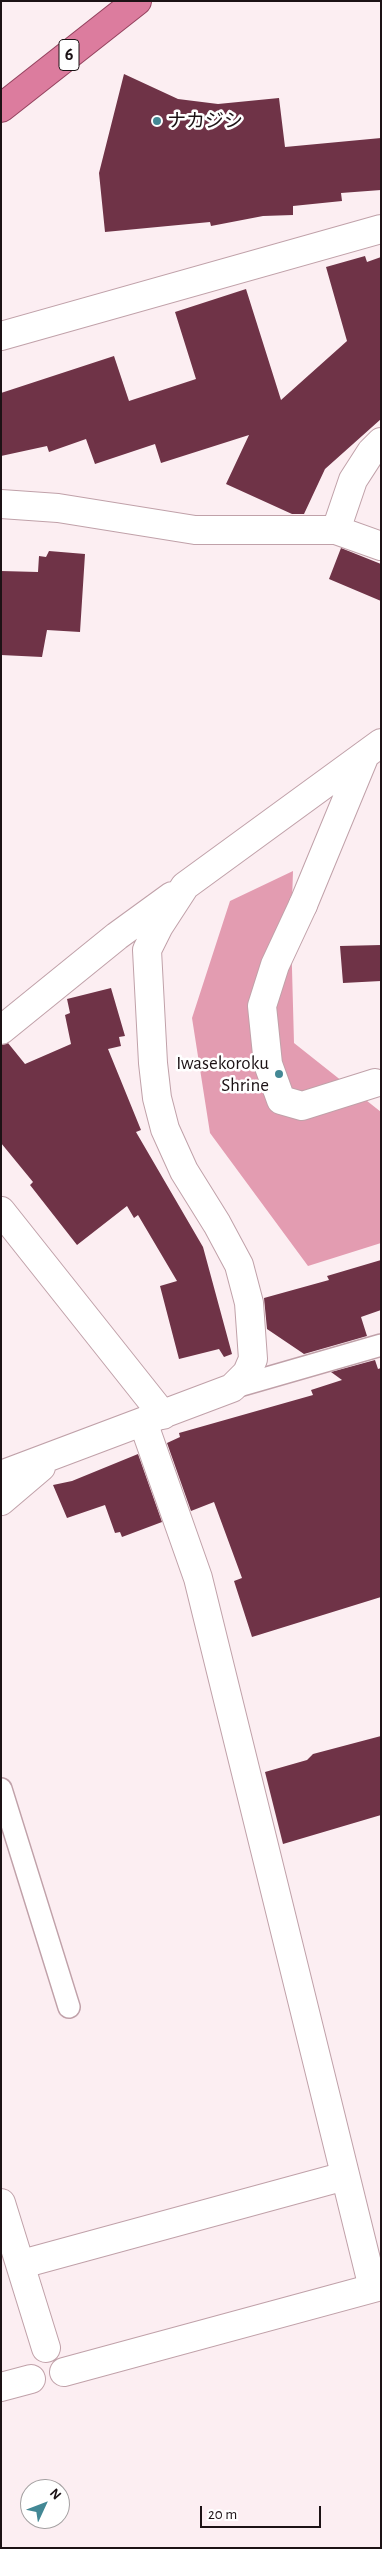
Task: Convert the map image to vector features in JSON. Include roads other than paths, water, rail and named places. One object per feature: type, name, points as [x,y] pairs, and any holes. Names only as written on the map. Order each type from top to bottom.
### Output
[{"type":"highway","name":"6","points":[[1,108],[137,1]]},
{"type":"street","points":[[1,336],[381,229]]},
{"type":"street","points":[[336,530],[353,480],[371,452],[381,442]]},
{"type":"street","points":[[1,504],[58,508],[195,530],[336,530],[381,546]]},
{"type":"street","points":[[1,1030],[117,936],[373,749]]},
{"type":"street","points":[[373,749],[275,964],[262,1006],[268,1064],[281,1100],[302,1106],[375,1083]]},
{"type":"street","points":[[1,1475],[232,1388],[247,1373],[252,1359],[249,1303],[239,1264],[184,1170],[165,1129],[157,1098],[152,1063],[148,950],[159,926],[185,886]]},
{"type":"street","points":[[1,1211],[153,1419],[198,1578],[345,2176],[377,2288],[64,2372]]},
{"type":"street","points":[[1,1501],[58,1454]]},
{"type":"street","points":[[22,2264],[345,2176]]},
{"type":"street","points":[[1,2203],[22,2264],[46,2348]]},
{"type":"street","points":[[1,2387],[31,2379]]},
{"type":"lane","points":[[232,1388],[381,1345]]},
{"type":"lane","points":[[1,1789],[69,2006]]},
{"type":"place","name":"ナカジシ","points":[[157,121]]},
{"type":"place","name":"Iwasekoroku Shrine","points":[[279,1074]]}]
